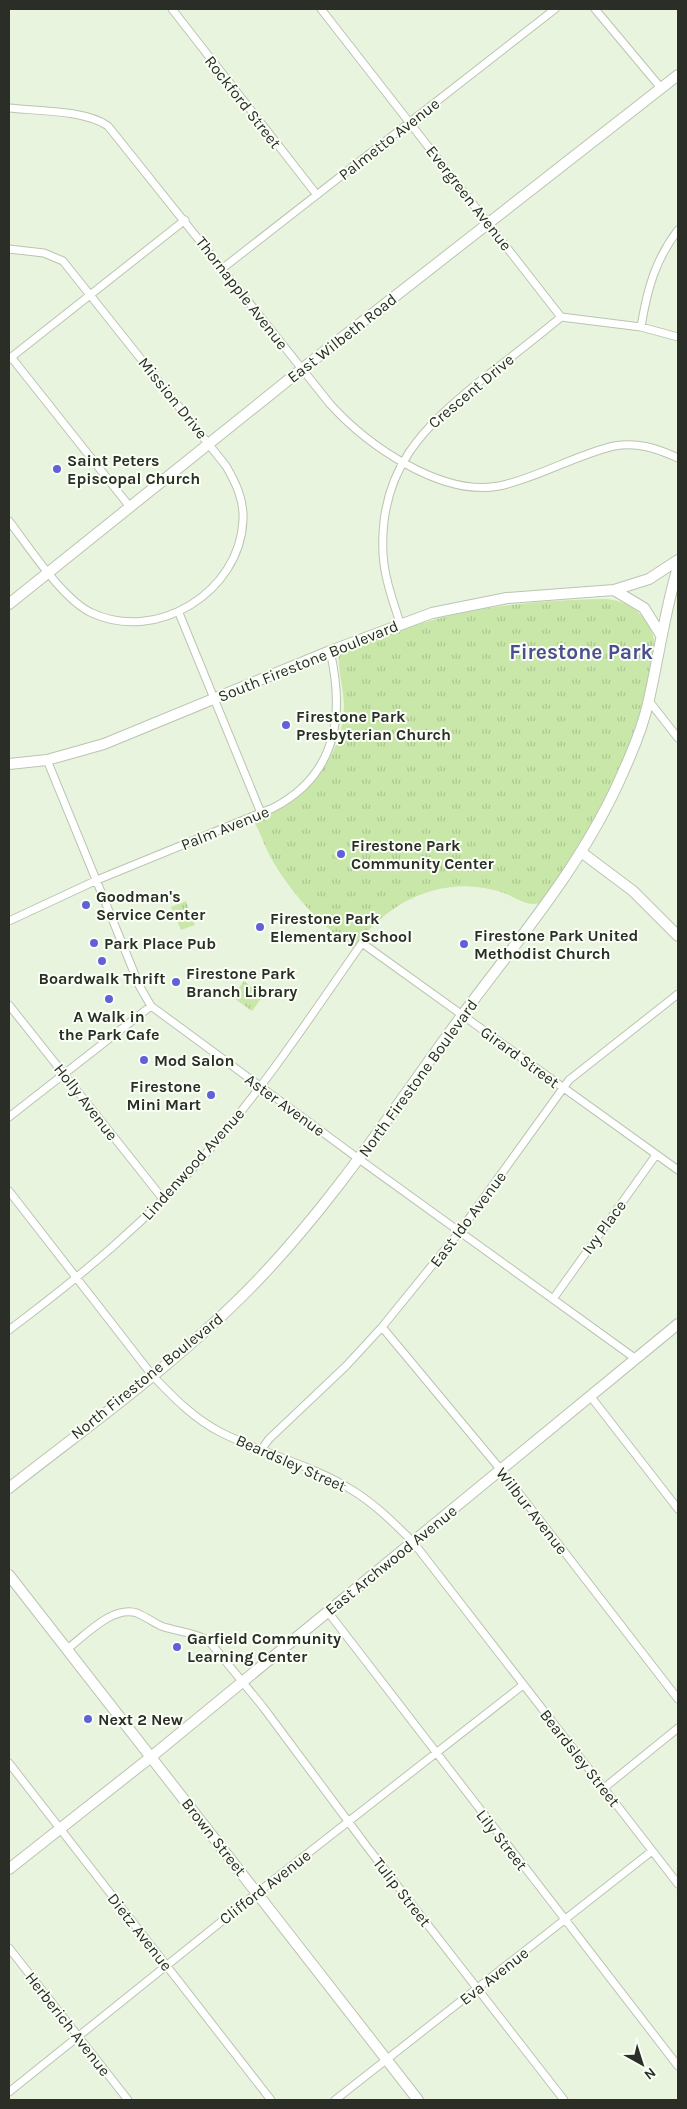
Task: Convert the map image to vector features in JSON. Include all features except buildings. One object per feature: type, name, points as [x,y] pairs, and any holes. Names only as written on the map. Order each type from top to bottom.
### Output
[{"type":"main road","name":"East Wilbeth Road","points":[[9,604],[302,369],[678,75]]},
{"type":"main road","name":"South Firestone Boulevard","points":[[9,764],[47,760],[104,744],[400,623],[446,609],[507,598],[614,590],[650,579],[678,560]]},
{"type":"main road","name":"North Firestone Boulevard","points":[[9,1488],[152,1374],[210,1325],[254,1283],[312,1220],[359,1159],[582,852],[615,790],[649,701],[661,635],[678,567]]},
{"type":"main road","points":[[614,590],[644,608],[654,620],[661,635]]},
{"type":"main road","points":[[582,852],[632,891],[678,936]]},
{"type":"main road","name":"East Archwood Avenue","points":[[9,1869],[151,1757],[592,1397],[678,1324]]},
{"type":"main road","name":"Brown Street","points":[[9,1574],[418,2100]]},
{"type":"street","name":"Rockford Street","points":[[172,9],[317,195]]},
{"type":"street","name":"Evergreen Avenue","points":[[321,9],[561,317]]},
{"type":"street","name":"Palmetto Avenue","points":[[223,268],[555,9]]},
{"type":"street","points":[[595,9],[661,88]]},
{"type":"street","name":"Thornapple Avenue","points":[[9,108],[82,116],[103,123],[116,135],[185,220],[339,414],[360,433],[402,460],[444,481],[467,487],[483,488],[513,482],[614,446],[631,444],[650,446],[678,458]]},
{"type":"street","points":[[130,507],[10,358],[90,293],[185,220]]},
{"type":"street","points":[[641,327],[652,276],[658,261],[678,230]]},
{"type":"street","name":"Mission Drive","points":[[9,248],[44,252],[57,258],[90,293],[209,444],[236,482],[243,509],[239,545],[226,571],[202,596],[179,613]]},
{"type":"street","points":[[561,317],[641,327],[678,336]]},
{"type":"street","name":"Crescent Drive","points":[[400,623],[386,577],[383,540],[386,511],[402,460],[422,432],[446,408],[561,317]]},
{"type":"street","points":[[9,521],[48,572],[79,606],[125,624],[143,623],[179,613],[261,813]]},
{"type":"street","name":"Palm Avenue","points":[[9,922],[97,880],[279,805],[302,788],[316,772],[330,746],[337,719],[338,693],[330,651]]},
{"type":"street","points":[[649,701],[678,738]]},
{"type":"street","name":"Aster Avenue","points":[[47,760],[140,987],[151,1006],[636,1359]]},
{"type":"street","name":"Girard Street","points":[[362,943],[678,1170]]},
{"type":"street","name":"Lindenwood Avenue","points":[[9,1330],[77,1277],[130,1232],[210,1150],[260,1087],[362,943]]},
{"type":"street","name":"East Ido Avenue","points":[[261,1450],[269,1439],[346,1366],[382,1327],[460,1231],[564,1088],[577,1073],[678,994]]},
{"type":"street","name":"Holly Avenue","points":[[9,1004],[163,1199]]},
{"type":"street","points":[[9,1117],[151,1006]]},
{"type":"street","name":"Ivy Place","points":[[553,1299],[656,1156]]},
{"type":"street","name":"Beardsley Street","points":[[9,1191],[152,1374],[175,1400],[221,1432],[352,1490],[391,1520],[413,1542],[678,1884]]},
{"type":"street","name":"Wilbur Avenue","points":[[382,1327],[501,1470],[678,1699]]},
{"type":"street","points":[[592,1397],[678,1509]]},
{"type":"street","name":"Tulip Street","points":[[67,1649],[112,1616],[123,1612],[136,1613],[162,1626],[204,1638],[243,1682],[564,2100]]},
{"type":"street","name":"Lily Street","points":[[328,1612],[678,2066]]},
{"type":"street","name":"Clifford Avenue","points":[[9,2092],[257,1893],[523,1685]]},
{"type":"street","points":[[604,1788],[678,1728]]},
{"type":"street","name":"Dietz Avenue","points":[[9,1764],[271,2100]]},
{"type":"street","name":"Eva Avenue","points":[[335,2100],[652,1851]]},
{"type":"street","name":"Herberich Avenue","points":[[9,1948],[128,2100]]},
{"type":"green space","name":"Firestone Park","points":[[605,599],[628,605],[646,620],[653,635],[654,651],[651,672],[636,725],[606,800],[585,838],[555,881],[539,903],[535,904],[526,903],[504,893],[461,886],[440,889],[420,895],[401,904],[383,917],[354,949],[318,919],[287,883],[270,856],[254,821],[272,813],[304,790],[317,776],[337,743],[342,724],[344,704],[339,655],[349,648],[413,625],[467,612],[519,604]]},
{"type":"green space","points":[[186,901],[195,925],[181,930],[171,907]]},
{"type":"green space","points":[[244,981],[263,996],[252,1011],[232,997]]},
{"type":"place","name":"Saint Peters Episcopal Church","points":[[57,469]]},
{"type":"place","name":"Firestone Park Presbyterian Church","points":[[286,725]]},
{"type":"place","name":"Firestone Park Community Center","points":[[341,854]]},
{"type":"place","name":"Goodman's Service Center","points":[[86,905]]},
{"type":"place","name":"Firestone Park Elementary School","points":[[260,927]]},
{"type":"place","name":"Park Place Pub","points":[[94,943]]},
{"type":"place","name":"Firestone Park United Methodist Church","points":[[464,944]]},
{"type":"place","name":"Boardwalk Thrift","points":[[102,961]]},
{"type":"place","name":"Firestone Park Branch Library","points":[[176,982]]},
{"type":"place","name":"A Walk in the Park Cafe","points":[[109,999]]},
{"type":"place","name":"Mod Salon","points":[[144,1060]]},
{"type":"place","name":"Firestone Mini Mart","points":[[211,1095]]},
{"type":"place","name":"Garfield Community Learning Center","points":[[177,1647]]},
{"type":"place","name":"Next 2 New","points":[[88,1719]]},
{"type":"district","name":"Firestone Park","points":[[581,652]]}]
